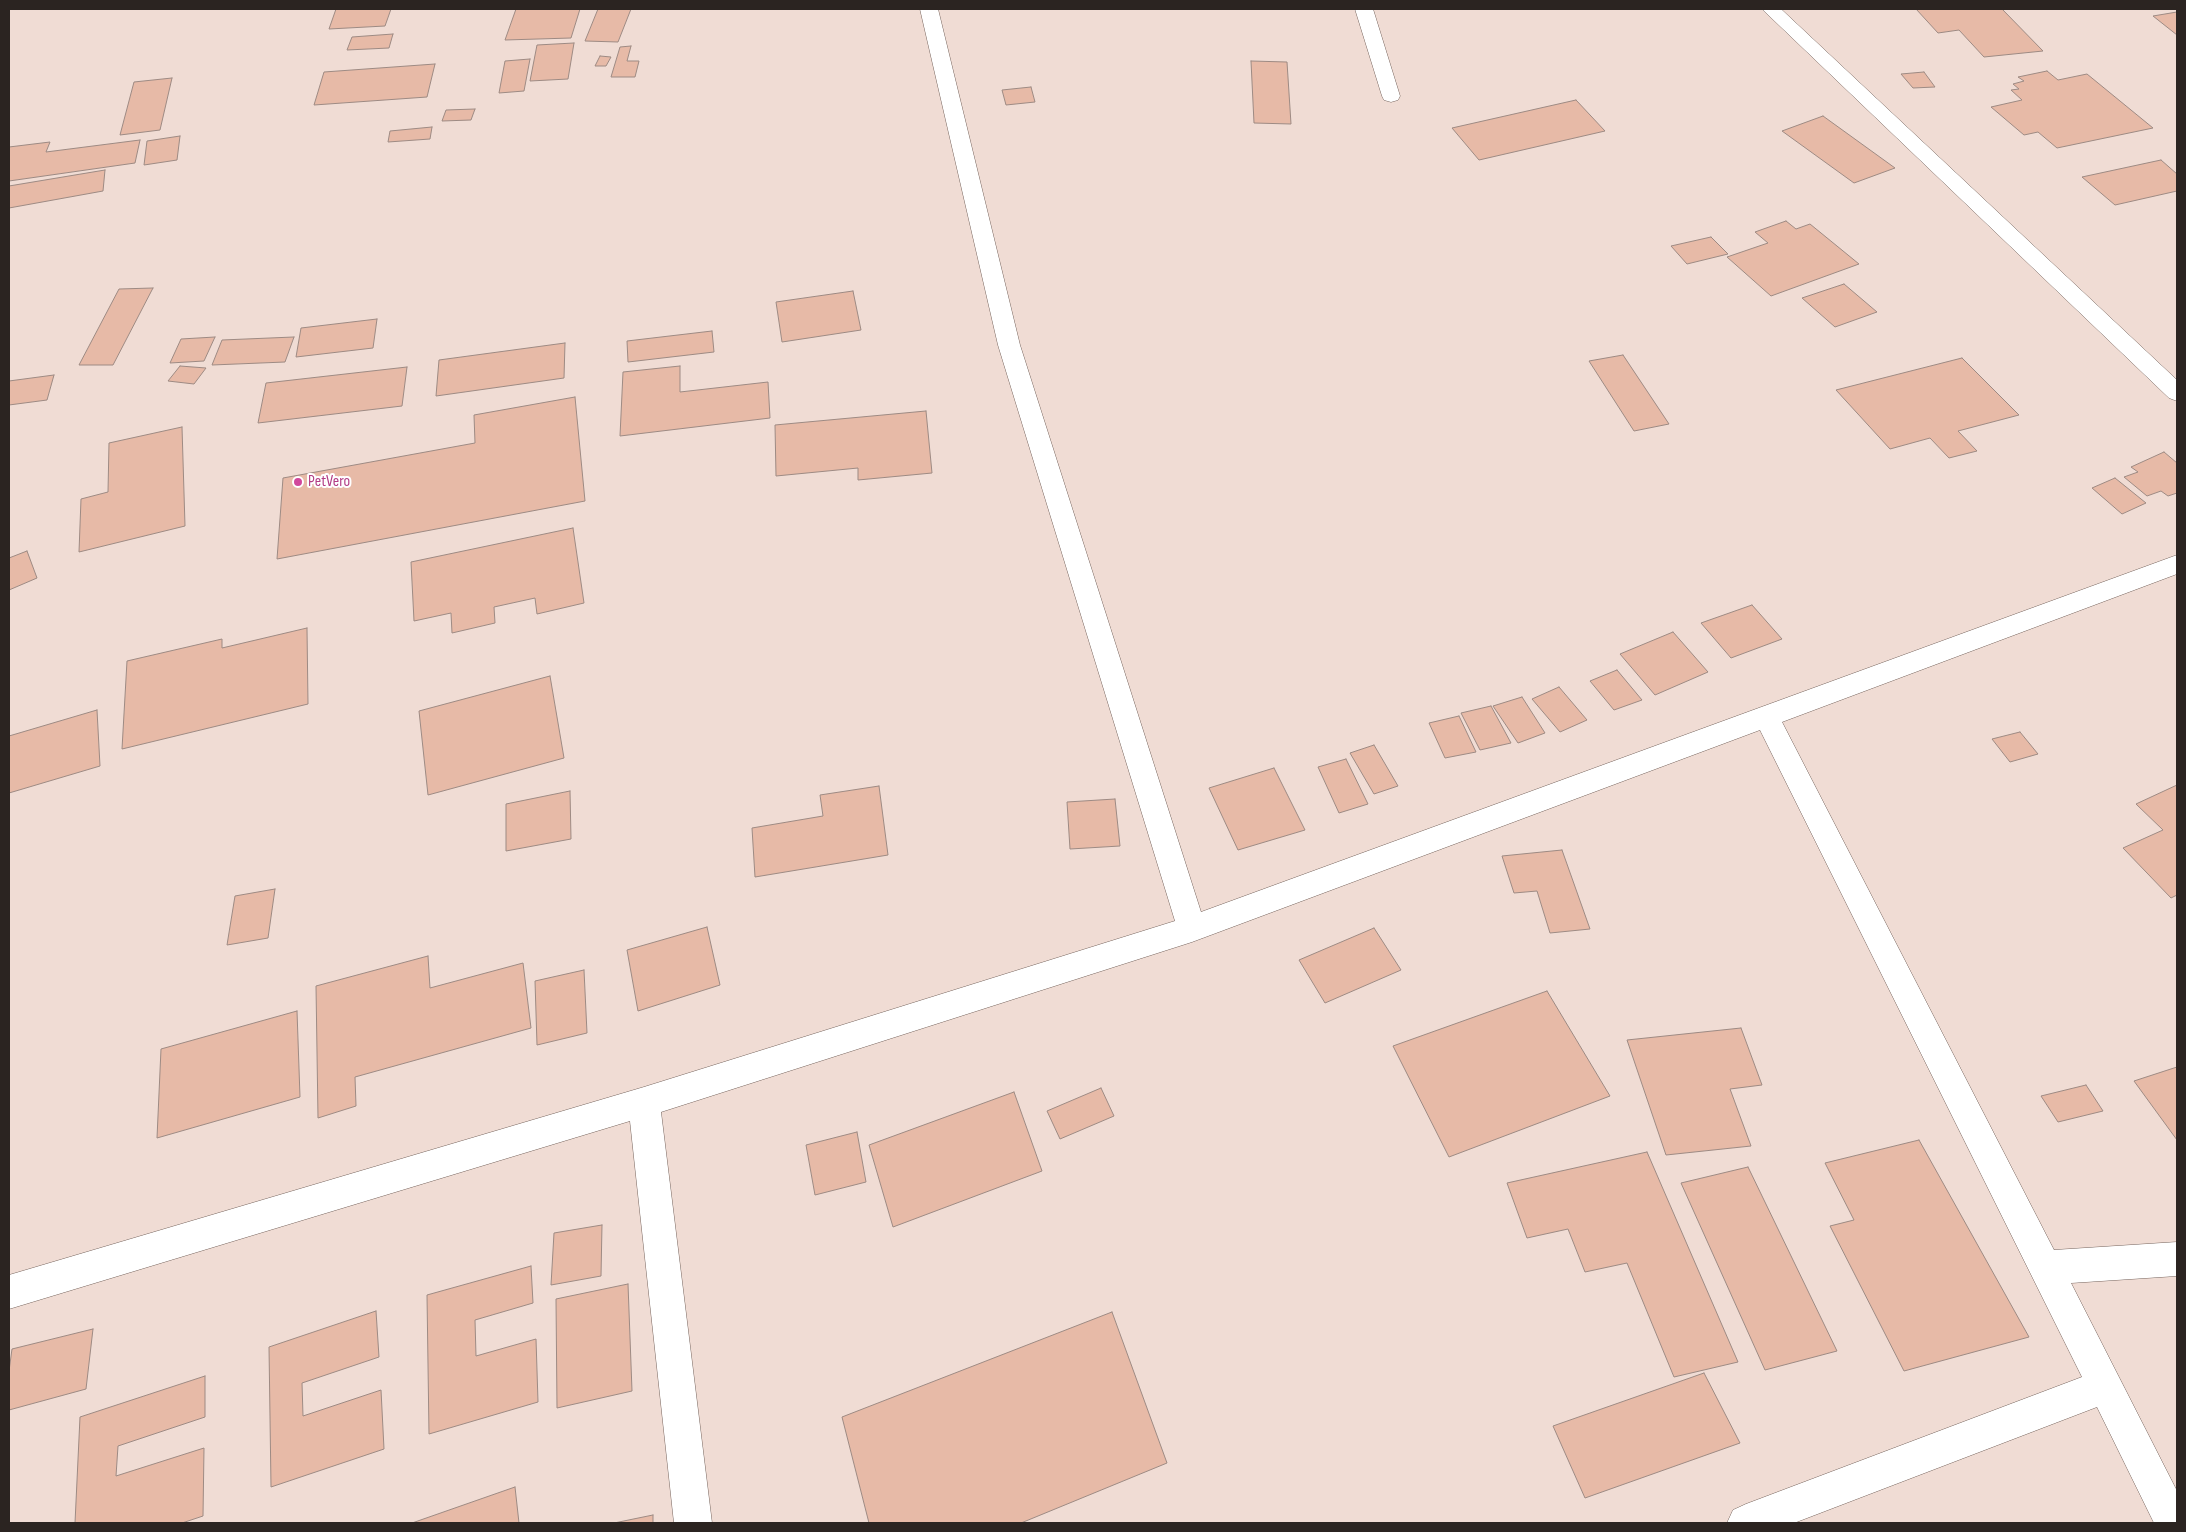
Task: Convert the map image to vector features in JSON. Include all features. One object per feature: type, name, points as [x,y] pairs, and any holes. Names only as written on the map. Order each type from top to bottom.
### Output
[{"type":"street","points":[[929,9],[1009,345],[1192,929]]},
{"type":"street","points":[[1364,9],[1391,96]]},
{"type":"street","points":[[1771,9],[2177,392]]},
{"type":"street","points":[[9,1292],[644,1102],[1192,929],[2177,564]]},
{"type":"street","points":[[1766,716],[2174,1523]]},
{"type":"street","points":[[644,1102],[693,1523]]},
{"type":"street","points":[[2044,1268],[2177,1259]]},
{"type":"street","points":[[1746,1523],[2105,1386]]},
{"type":"building","points":[[336,9],[391,9],[385,26],[329,29]]},
{"type":"building","points":[[516,9],[580,9],[571,38],[505,40]]},
{"type":"building","points":[[598,9],[631,9],[618,42],[585,41]]},
{"type":"building","points":[[1916,9],[2002,9],[2043,51],[1984,57],[1959,30],[1938,33]]},
{"type":"building","points":[[2177,12],[2177,35],[2153,16]]},
{"type":"building","points":[[393,34],[389,48],[347,50],[352,37]]},
{"type":"building","points":[[574,43],[568,79],[530,81],[537,45]]},
{"type":"building","points":[[631,46],[627,61],[639,61],[635,77],[611,77],[620,47]]},
{"type":"building","points":[[600,56],[611,57],[606,66],[595,66]]},
{"type":"building","points":[[530,59],[524,91],[499,93],[505,61]]},
{"type":"building","points":[[1251,61],[1287,62],[1291,124],[1254,123]]},
{"type":"building","points":[[435,64],[427,97],[314,105],[324,72]]},
{"type":"building","points":[[2047,71],[2058,80],[2087,74],[2153,128],[2057,148],[2038,132],[2024,135],[1991,107],[2022,100],[2011,90],[2019,89],[2013,84],[2024,81],[2018,77]]},
{"type":"building","points":[[1924,72],[1935,87],[1913,88],[1901,74]]},
{"type":"building","points":[[172,78],[160,130],[120,135],[134,82]]},
{"type":"building","points":[[1031,87],[1035,102],[1006,105],[1002,90]]},
{"type":"building","points":[[1576,100],[1605,131],[1479,160],[1452,128]]},
{"type":"building","points":[[475,109],[471,120],[442,121],[446,110]]},
{"type":"building","points":[[1823,116],[1895,168],[1854,183],[1782,131]]},
{"type":"building","points":[[432,127],[430,139],[388,142],[390,131]]},
{"type":"building","points":[[180,136],[177,160],[144,165],[147,141]]},
{"type":"building","points":[[140,140],[135,163],[9,181],[9,147],[50,142],[46,152]]},
{"type":"building","points":[[2161,160],[2177,174],[2177,191],[2115,205],[2082,177]]},
{"type":"building","points":[[105,170],[103,191],[9,208],[9,186]]},
{"type":"building","points":[[1786,221],[1796,229],[1810,224],[1859,264],[1771,296],[1727,257],[1768,243],[1755,232]]},
{"type":"building","points":[[1711,237],[1728,254],[1687,264],[1671,246]]},
{"type":"building","points":[[1844,284],[1877,312],[1835,327],[1802,298]]},
{"type":"building","points":[[153,288],[113,365],[79,365],[119,289]]},
{"type":"building","points":[[853,291],[861,330],[782,342],[776,302]]},
{"type":"building","points":[[377,319],[373,348],[296,357],[301,328]]},
{"type":"building","points":[[712,331],[714,352],[628,362],[627,341]]},
{"type":"building","points":[[215,337],[204,361],[170,363],[181,339]]},
{"type":"building","points":[[294,337],[285,362],[212,365],[222,340]]},
{"type":"building","points":[[565,343],[564,378],[436,396],[439,360]]},
{"type":"building","points":[[1623,355],[1669,424],[1634,431],[1589,361]]},
{"type":"building","points":[[1962,358],[2019,415],[1958,431],[1977,451],[1949,458],[1930,438],[1890,449],[1836,390]]},
{"type":"building","points":[[180,366],[206,368],[194,384],[168,381]]},
{"type":"building","points":[[680,366],[680,392],[768,382],[770,418],[620,436],[623,372]]},
{"type":"building","points":[[407,367],[402,406],[258,423],[266,383]]},
{"type":"building","points":[[54,375],[47,400],[9,405],[9,381]]},
{"type":"building","points":[[575,397],[585,501],[277,559],[283,478],[475,443],[474,415]]},
{"type":"building","points":[[926,411],[932,473],[858,480],[858,468],[776,476],[775,425]]},
{"type":"building","points":[[182,427],[185,526],[79,552],[81,499],[108,492],[109,443]]},
{"type":"building","points":[[2164,452],[2177,463],[2177,493],[2168,496],[2161,491],[2147,496],[2124,477],[2138,472],[2131,467]]},
{"type":"building","points":[[2115,478],[2146,503],[2122,514],[2092,488]]},
{"type":"building","points":[[573,528],[584,603],[537,614],[535,598],[494,607],[495,623],[452,633],[451,613],[414,621],[411,562]]},
{"type":"building","points":[[27,551],[37,578],[9,590],[9,558]]},
{"type":"building","points":[[1752,605],[1782,639],[1731,658],[1701,623]]},
{"type":"building","points":[[307,628],[308,704],[122,749],[127,661],[222,639],[222,648]]},
{"type":"building","points":[[1673,632],[1708,672],[1655,695],[1620,654]]},
{"type":"building","points":[[1617,670],[1642,700],[1614,710],[1590,681]]},
{"type":"building","points":[[550,676],[564,758],[428,795],[419,711]]},
{"type":"building","points":[[1559,687],[1587,720],[1560,732],[1532,699]]},
{"type":"building","points":[[1522,697],[1545,733],[1518,743],[1493,706]]},
{"type":"building","points":[[1491,706],[1511,743],[1480,750],[1461,713]]},
{"type":"building","points":[[97,710],[100,766],[9,793],[9,736]]},
{"type":"building","points":[[1459,716],[1476,752],[1445,758],[1429,723]]},
{"type":"building","points":[[2020,732],[2038,754],[2010,762],[1992,739]]},
{"type":"building","points":[[1374,745],[1398,786],[1374,794],[1350,753]]},
{"type":"building","points":[[1346,759],[1368,804],[1339,813],[1318,767]]},
{"type":"building","points":[[1274,768],[1305,830],[1238,850],[1209,788]]},
{"type":"building","points":[[2177,785],[2177,895],[2171,898],[2123,848],[2163,830],[2136,804]]},
{"type":"building","points":[[879,786],[888,855],[755,877],[752,828],[823,816],[820,795]]},
{"type":"building","points":[[570,791],[571,839],[506,851],[506,804]]},
{"type":"building","points":[[1115,799],[1120,846],[1070,849],[1067,802]]},
{"type":"building","points":[[1562,850],[1590,929],[1550,933],[1537,891],[1514,893],[1502,856]]},
{"type":"building","points":[[275,889],[268,938],[227,945],[235,896]]},
{"type":"building","points":[[707,927],[720,985],[638,1011],[627,950]]},
{"type":"building","points":[[1374,928],[1401,970],[1325,1003],[1299,960]]},
{"type":"building","points":[[428,956],[430,988],[523,963],[531,1028],[355,1077],[356,1106],[318,1118],[316,986]]},
{"type":"building","points":[[584,970],[587,1033],[537,1045],[535,981]]},
{"type":"building","points":[[1547,991],[1610,1096],[1449,1157],[1393,1046]]},
{"type":"building","points":[[297,1011],[300,1097],[157,1138],[161,1049]]},
{"type":"building","points":[[1741,1028],[1762,1085],[1730,1089],[1751,1146],[1666,1155],[1627,1040]]},
{"type":"building","points":[[2177,1067],[2177,1140],[2134,1081]]},
{"type":"building","points":[[2086,1085],[2103,1111],[2058,1122],[2041,1096]]},
{"type":"building","points":[[1101,1088],[1114,1116],[1060,1139],[1047,1111]]},
{"type":"building","points":[[1014,1092],[1042,1171],[893,1227],[869,1145]]},
{"type":"building","points":[[857,1132],[866,1182],[815,1195],[806,1145]]},
{"type":"building","points":[[1919,1140],[2029,1337],[1904,1371],[1830,1226],[1854,1220],[1825,1163]]},
{"type":"building","points":[[1647,1152],[1738,1362],[1674,1377],[1627,1263],[1585,1272],[1568,1229],[1527,1238],[1507,1183]]},
{"type":"building","points":[[1748,1167],[1837,1351],[1765,1370],[1681,1183]]},
{"type":"building","points":[[602,1225],[601,1276],[551,1285],[554,1233]]},
{"type":"building","points":[[531,1266],[533,1303],[475,1320],[476,1356],[536,1339],[538,1402],[429,1434],[427,1295]]},
{"type":"building","points":[[628,1284],[632,1391],[557,1408],[556,1299]]},
{"type":"building","points":[[376,1311],[379,1357],[302,1383],[303,1416],[381,1390],[384,1449],[271,1487],[269,1347]]},
{"type":"building","points":[[1112,1312],[1167,1463],[1021,1523],[869,1523],[842,1417]]},
{"type":"building","points":[[93,1329],[86,1389],[9,1410],[9,1371],[12,1349]]},
{"type":"building","points":[[1704,1373],[1740,1443],[1585,1498],[1553,1426]]},
{"type":"building","points":[[205,1376],[205,1417],[118,1446],[116,1476],[204,1448],[203,1516],[182,1523],[75,1523],[80,1417]]},
{"type":"building","points":[[515,1487],[519,1523],[412,1523]]},
{"type":"building","points":[[653,1515],[653,1523],[614,1523]]},
{"type":"place","name":"PetVero","points":[[298,482]]}]
